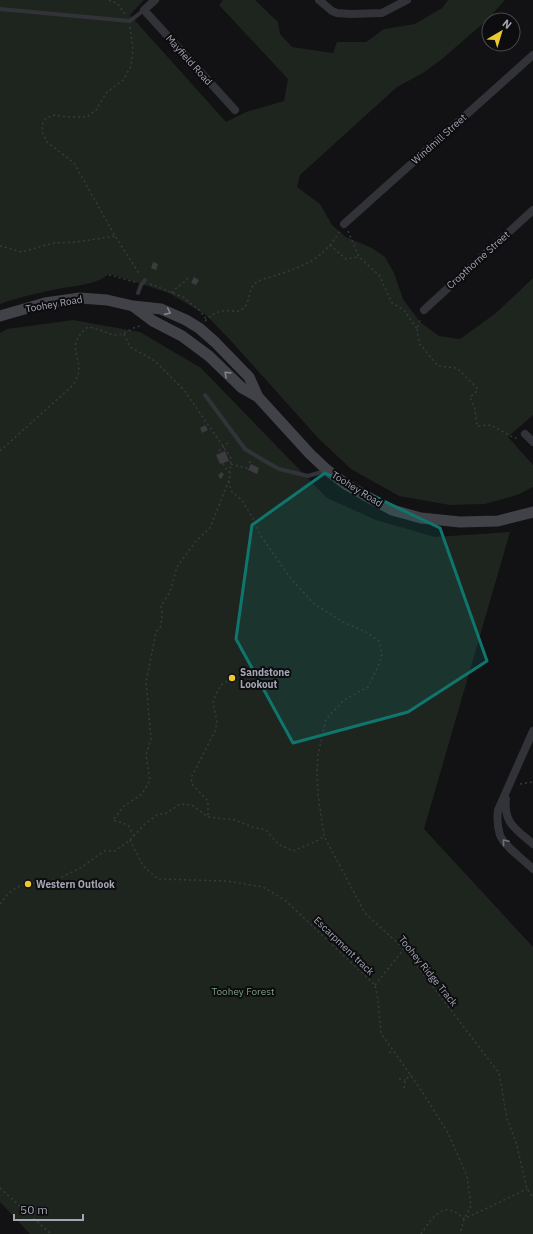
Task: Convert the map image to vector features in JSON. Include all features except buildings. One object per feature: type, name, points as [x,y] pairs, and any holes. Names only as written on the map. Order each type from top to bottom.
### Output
[{"type":"main road","name":"Toohey Road","points":[[0,316],[45,303],[80,298],[107,300],[133,306],[160,309],[186,320],[199,328],[215,342],[249,377],[258,396],[310,454],[327,470],[347,485],[368,497],[392,510],[421,518],[460,522],[498,522],[533,512]]},
{"type":"main road","name":"Toohey Road","points":[[133,306],[153,321],[182,336],[209,356],[242,388],[258,396]]},
{"type":"street","points":[[141,12],[155,0]]},
{"type":"street","points":[[319,0],[336,13],[351,14],[382,12],[407,0]]},
{"type":"street","name":"Mayfield Road","points":[[141,12],[235,110]]},
{"type":"street","name":"Windmill Street","points":[[344,224],[533,54]]},
{"type":"street","name":"Cropthorne Street","points":[[424,310],[533,210]]},
{"type":"street","points":[[533,731],[498,810],[497,824],[500,837],[533,869]]},
{"type":"street","points":[[507,789],[504,809],[508,820],[516,830],[533,844]]},
{"type":"lane","points":[[0,9],[130,21],[141,12]]},
{"type":"lane","points":[[138,294],[140,285],[145,280]]},
{"type":"lane","points":[[205,395],[245,449],[279,469],[308,476],[327,470]]},
{"type":"path","points":[[110,0],[118,4],[124,13],[141,12]]},
{"type":"path","points":[[130,21],[133,49],[131,66],[123,80],[106,93],[96,110],[87,117],[69,118],[54,115],[46,118],[42,125],[43,134],[47,142],[74,163],[115,236],[140,275],[151,285],[183,297],[200,311],[206,320]]},
{"type":"path","points":[[204,323],[214,313],[219,311],[238,312],[243,310],[247,304],[250,289],[257,282],[305,265],[319,256],[330,245],[344,224]]},
{"type":"path","points":[[344,224],[359,257],[378,275],[392,302],[404,310],[417,329],[419,343],[438,366],[457,368],[477,388],[477,391],[470,397],[475,409],[477,426],[491,425],[514,438],[529,438]]},
{"type":"path","points":[[0,246],[22,252],[53,243],[77,242],[115,236]]},
{"type":"path","points":[[330,245],[346,259],[359,257]]},
{"type":"path","points":[[109,276],[137,282]]},
{"type":"path","points":[[172,293],[176,288],[185,283],[189,276]]},
{"type":"path","points":[[417,329],[424,310]]},
{"type":"path","points":[[0,451],[72,386],[77,379],[80,371],[80,364],[75,346],[76,340],[82,332],[88,327],[96,328],[116,335],[124,334],[134,327],[145,327]]},
{"type":"path","name":"Toohey Ridge Track","points":[[124,334],[130,347],[155,361],[184,390],[224,447],[231,458],[229,485],[232,492],[242,500],[255,522],[259,533],[288,575],[314,603],[343,622],[366,632],[379,641],[382,654],[380,662],[368,687],[344,700],[326,719],[317,766],[318,794],[324,836],[365,913],[404,949],[499,1073],[507,1119],[516,1142],[526,1189],[533,1197]]},
{"type":"path","points":[[226,444],[219,451],[225,468],[230,473]]},
{"type":"path","points":[[250,461],[249,464],[251,465]]},
{"type":"path","points":[[230,464],[250,469],[251,465]]},
{"type":"path","points":[[251,465],[258,468]]},
{"type":"path","points":[[225,468],[230,469]]},
{"type":"path","points":[[134,836],[128,825],[113,820],[124,806],[142,794],[150,780],[146,755],[151,739],[146,682],[156,632],[161,626],[161,606],[170,592],[177,567],[195,542],[210,528],[230,478]]},
{"type":"path","points":[[208,816],[208,801],[192,784],[191,778],[215,731],[217,722],[213,702],[216,694],[220,685],[232,678]]},
{"type":"path","points":[[0,904],[8,894],[17,888],[28,884],[56,880],[82,867],[104,851],[115,851],[130,840],[144,824],[157,815],[167,813],[180,804],[192,805],[208,816],[235,820],[252,827],[266,830],[278,844],[293,851],[305,844],[319,841],[324,836]]},
{"type":"path","name":"Escarpment track","points":[[130,840],[143,866],[158,879],[227,881],[263,887],[286,901],[375,985],[381,1033],[411,1075],[448,1133],[467,1176],[472,1206],[464,1219],[460,1234]]},
{"type":"path","points":[[375,985],[404,949]]},
{"type":"path","points":[[389,1052],[395,1052]]},
{"type":"path","points":[[399,1080],[405,1080],[411,1075]]},
{"type":"path","points":[[404,1088],[405,1080]]},
{"type":"path","points":[[0,1188],[51,1234]]},
{"type":"path","points":[[421,1234],[437,1214],[444,1210],[452,1211],[464,1219],[526,1189]]},
{"type":"highlighted area","points":[[325,473],[440,528],[487,661],[408,712],[293,743],[236,639],[252,525]]},
{"type":"green space","points":[[0,0],[144,0],[130,15],[226,122],[246,112],[284,101],[288,79],[219,5],[223,0],[255,0],[278,22],[280,34],[292,47],[333,53],[337,42],[366,42],[384,29],[415,24],[442,8],[448,0],[505,0],[494,12],[481,12],[481,25],[442,59],[423,73],[397,87],[300,175],[297,187],[320,204],[332,225],[346,237],[372,248],[385,257],[394,273],[403,299],[420,322],[439,336],[460,339],[496,313],[533,278],[533,415],[508,437],[533,465],[533,487],[517,495],[485,504],[450,505],[399,496],[351,469],[319,439],[206,315],[169,293],[109,274],[91,283],[14,299],[0,304]]},
{"type":"green space","name":"Toohey Forest","points":[[73,320],[140,332],[201,368],[327,498],[376,520],[435,537],[510,532],[424,829],[533,947],[533,1234],[30,1234],[0,1202],[0,333],[7,329]]},
{"type":"place","name":"Sandstone Lookout","points":[[232,678]]},
{"type":"place","name":"Western Outlook","points":[[28,884]]}]
